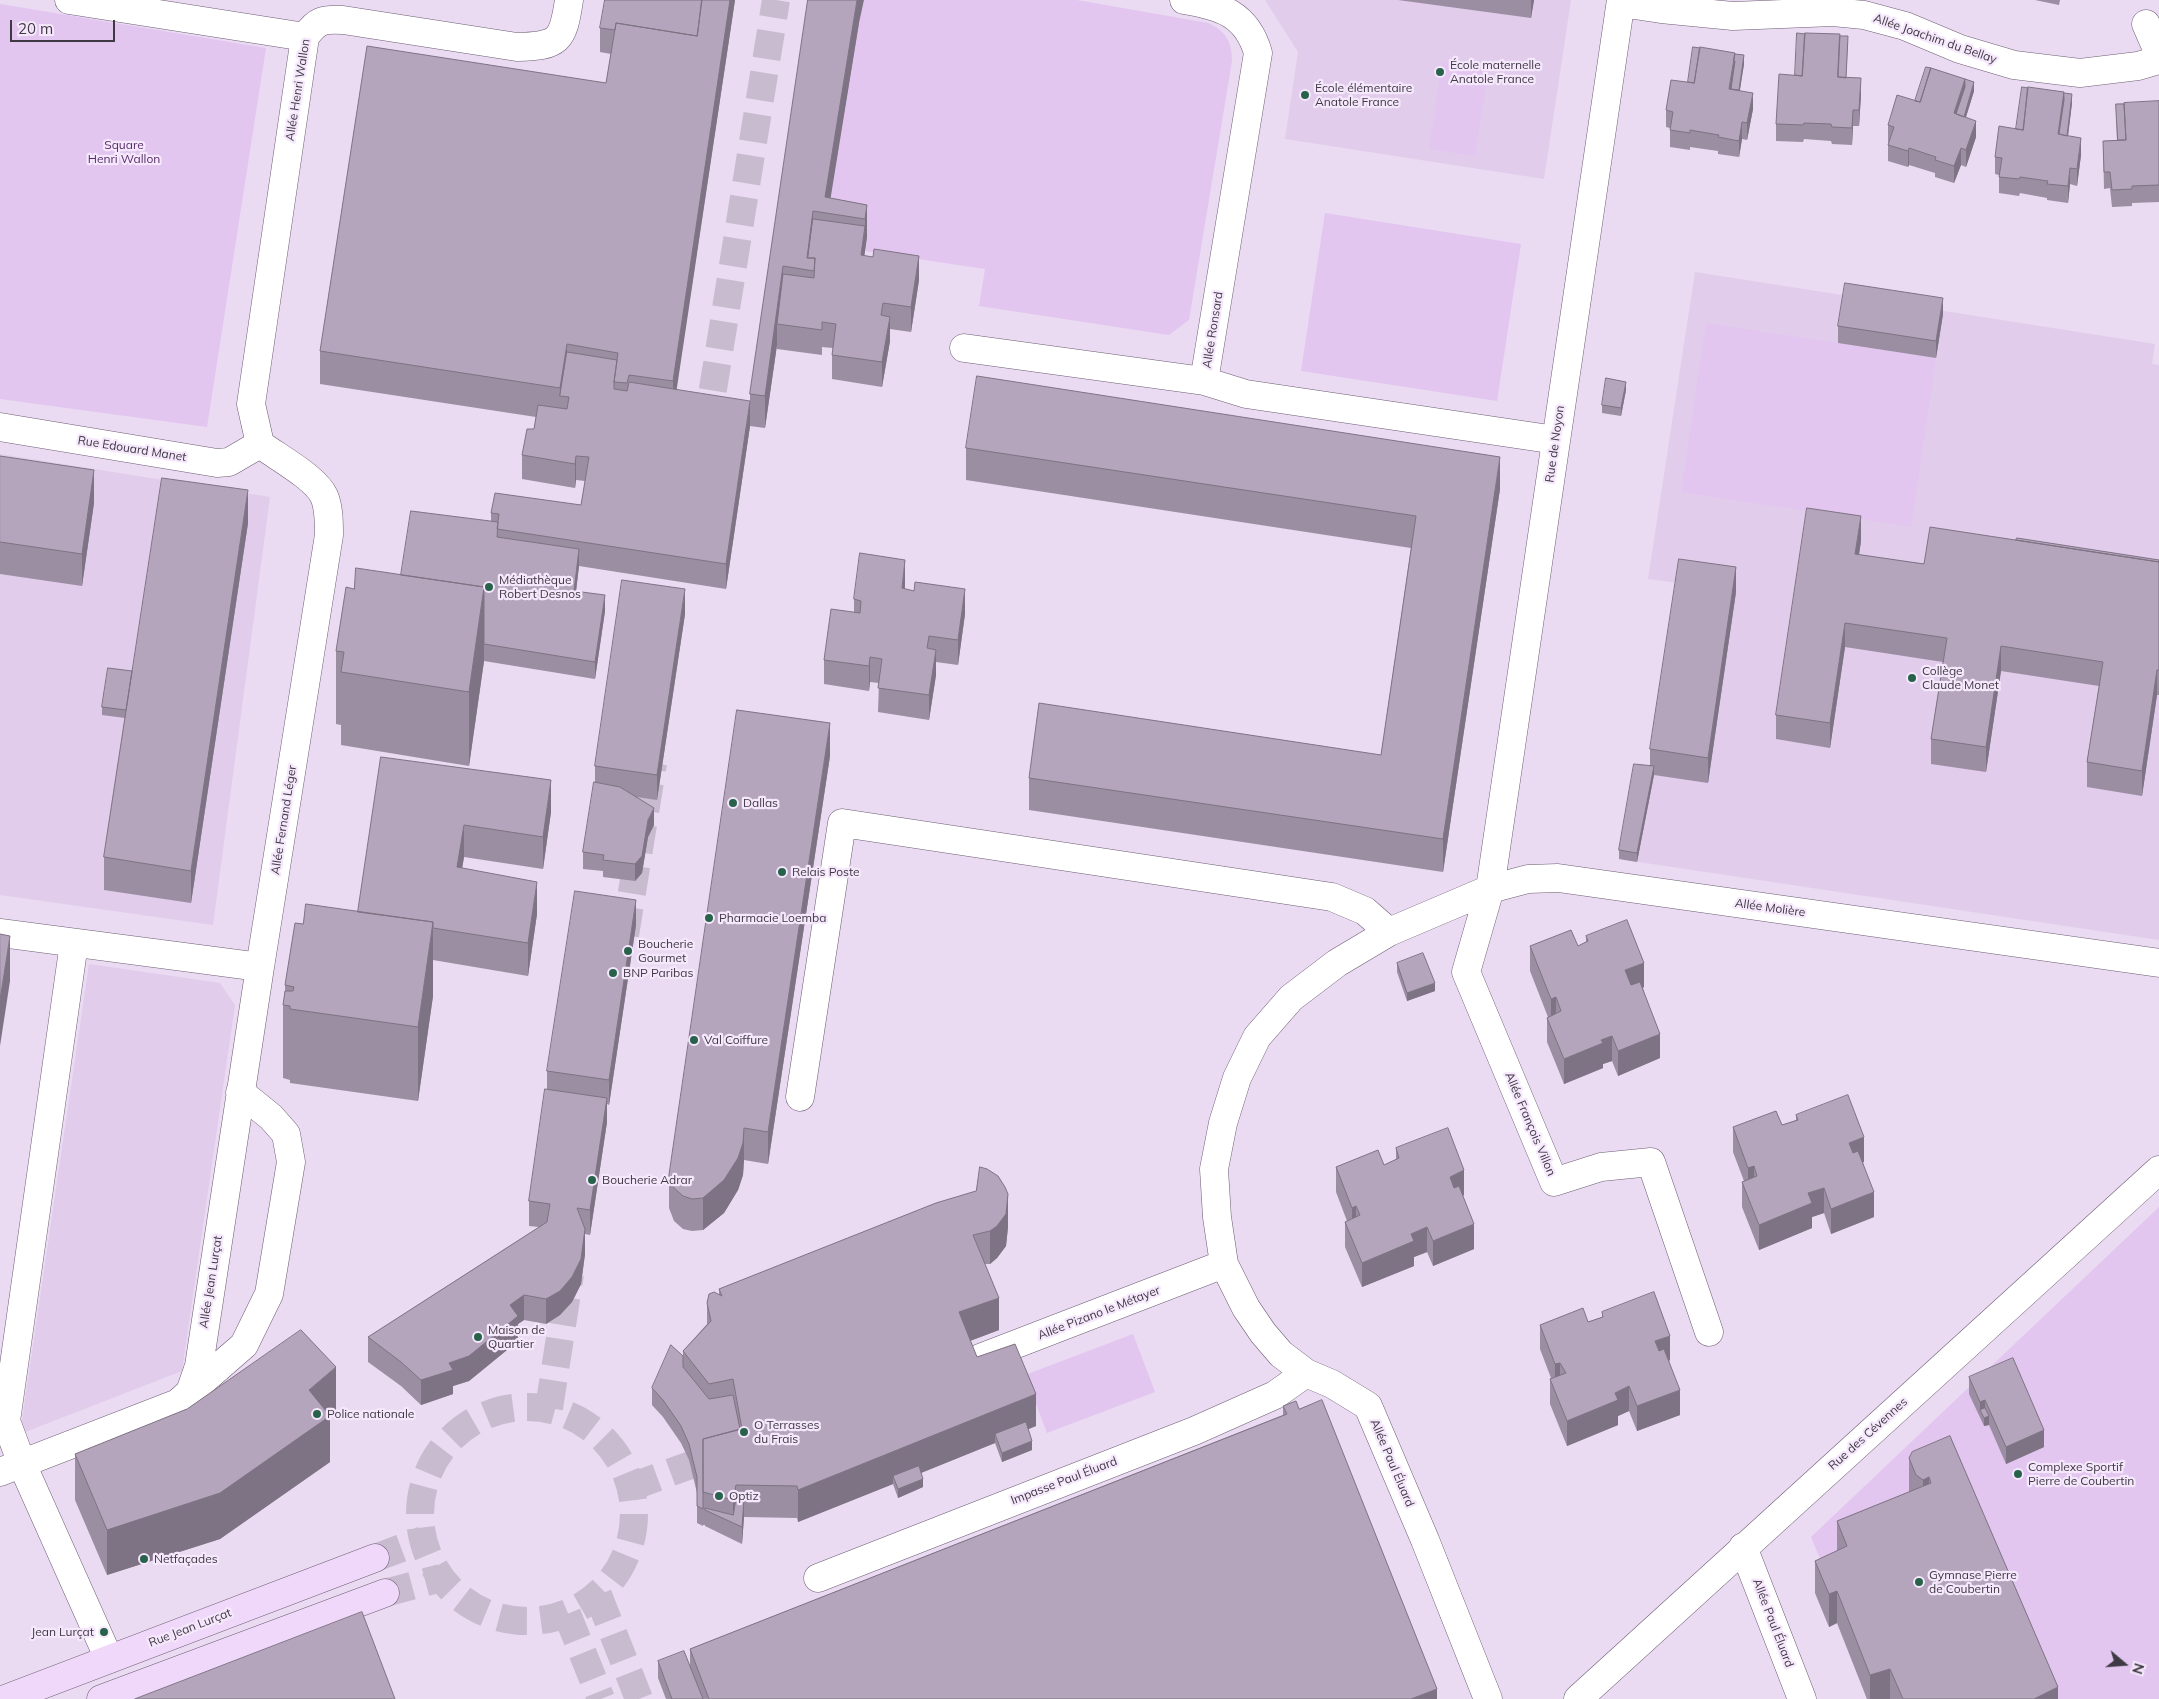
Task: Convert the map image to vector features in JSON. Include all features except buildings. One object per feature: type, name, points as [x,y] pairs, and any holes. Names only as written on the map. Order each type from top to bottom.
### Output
[{"type":"street","points":[[69,0],[305,37]]},
{"type":"street","name":"Allée Henri Wallon","points":[[260,444],[251,404],[305,37],[312,26],[325,19],[343,20],[517,47],[544,46],[556,40],[564,29],[569,0]]},
{"type":"street","name":"Allée Ronsard","points":[[1184,0],[1209,4],[1234,15],[1254,38],[1258,53],[1204,381],[1246,394],[1556,440]]},
{"type":"street","name":"Allée Joachim du Bellay","points":[[1621,1],[1662,9],[1733,16],[1833,12],[1864,15],[1906,26],[1960,49],[2014,65],[2080,73],[2138,66],[2159,60]]},
{"type":"street","name":"Rue de Noyon","points":[[1490,889],[1621,1]]},
{"type":"street","points":[[2146,24],[2159,54]]},
{"type":"street","points":[[964,348],[1204,381]]},
{"type":"street","name":"Rue Edouard Manet","points":[[0,428],[217,463],[230,462],[260,444]]},
{"type":"street","name":"Allée Fernand Léger","points":[[260,444],[314,483],[324,496],[329,520],[329,535],[260,967]]},
{"type":"street","points":[[800,1097],[842,823],[1332,897],[1365,911],[1389,932]]},
{"type":"street","name":"Allée Molière","points":[[1389,932],[1490,889],[1528,879],[1558,878],[2159,964]]},
{"type":"street","name":"Allée François Villon","points":[[1490,889],[1466,972],[1554,1182],[1601,1167],[1651,1162],[1709,1332]]},
{"type":"street","name":"Allée Paul Éluard","points":[[1389,932],[1337,963],[1291,998],[1257,1037],[1234,1087],[1223,1123],[1214,1169],[1217,1217],[1224,1264],[1246,1308],[1263,1333],[1281,1354],[1306,1373],[1332,1384],[1368,1406],[1425,1540],[1488,1699]]},
{"type":"street","points":[[0,933],[260,967]]},
{"type":"street","points":[[74,943],[6,1421],[11,1468],[109,1659]]},
{"type":"street","name":"Allée Jean Lurçat","points":[[190,1392],[199,1366],[260,967]]},
{"type":"street","points":[[11,1468],[178,1403],[244,1345],[269,1294],[292,1162],[286,1134],[271,1117],[240,1092]]},
{"type":"street","name":"Rue des Cévennes","points":[[1578,1699],[2159,1170]]},
{"type":"street","name":"Allée Pizano le Métayer","points":[[974,1360],[1224,1264]]},
{"type":"street","name":"Impasse Paul Éluard","points":[[818,1578],[1194,1431],[1275,1395],[1306,1373]]},
{"type":"street","name":"Allée Paul Éluard","points":[[1743,1547],[1802,1699]]},
{"type":"street","name":"Rue Jean Lurçat","points":[[5,1699],[375,1558]]},
{"type":"street","points":[[101,1699],[385,1594]]},
{"type":"shaded area","name":"École maternelle Anatole France","points":[[1265,0],[1571,0],[1544,179],[1285,139],[1298,52]]},
{"type":"shaded area","name":"Collège Claude Monet","points":[[1695,272],[2155,344],[2152,364],[2159,365],[2159,940],[1619,859],[1631,795],[1649,774],[1679,583],[1648,579]]},
{"type":"shaded area","points":[[0,454],[270,497],[213,925],[0,895]]},
{"type":"shaded area","points":[[89,964],[220,983],[235,1005],[182,1371],[20,1434]]},
{"type":"green space","points":[[864,0],[1077,0],[1208,23],[1224,34],[1231,48],[1232,61],[1189,320],[1169,335],[979,306],[985,269],[865,251],[867,237],[825,229]]},
{"type":"green space","name":"Square Henri Wallon","points":[[0,4],[266,48],[207,427],[0,399]]},
{"type":"green space","points":[[1442,62],[1488,69],[1475,156],[1429,149]]},
{"type":"green space","points":[[1325,213],[1521,244],[1497,401],[1301,371]]},
{"type":"green space","points":[[1706,323],[1936,358],[1911,527],[1681,492]]},
{"type":"green space","name":"Complexe Sportif Pierre de Coubertin","points":[[2159,1207],[2159,1699],[1867,1699],[1837,1623],[1829,1627],[1815,1593],[1831,1585],[1811,1537]]},
{"type":"green space","points":[[1133,1334],[1155,1392],[1047,1433],[1025,1375]]},
{"type":"tunnel","points":[[706,432],[776,0]]},
{"type":"tunnel","points":[[625,935],[653,763]]},
{"type":"tunnel","points":[[549,1408],[570,1274]]},
{"type":"tunnel","points":[[527,1407],[548,1409],[568,1415],[586,1425],[609,1446],[626,1473],[632,1493],[634,1514],[632,1535],[626,1555],[616,1573],[595,1596],[568,1613],[548,1619],[527,1621],[506,1619],[486,1613],[468,1603],[445,1582],[428,1555],[422,1535],[420,1514],[422,1493],[428,1473],[438,1455],[459,1432],[486,1415],[506,1409],[527,1407]]},
{"type":"tunnel","points":[[631,1487],[726,1452]]},
{"type":"tunnel","points":[[375,1558],[423,1540]]},
{"type":"tunnel","points":[[385,1593],[441,1578]]},
{"type":"tunnel","points":[[598,1595],[639,1699]]},
{"type":"tunnel","points":[[567,1614],[601,1699]]},
{"type":"place","name":"École maternelle Anatole France","points":[[1440,72]]},
{"type":"place","name":"École élémentaire Anatole France","points":[[1305,95]]},
{"type":"place","name":"Médiathèque Robert Desnos","points":[[489,587]]},
{"type":"place","name":"Collège Claude Monet","points":[[1912,678]]},
{"type":"place","name":"Dallas","points":[[733,803]]},
{"type":"place","name":"Relais Poste","points":[[782,872]]},
{"type":"place","name":"Pharmacie Loemba","points":[[709,918]]},
{"type":"place","name":"Boucherie Gourmet","points":[[628,951]]},
{"type":"place","name":"BNP Paribas","points":[[613,973]]},
{"type":"place","name":"Val Coiffure","points":[[694,1040]]},
{"type":"place","name":"Boucherie Adrar","points":[[592,1180]]},
{"type":"place","name":"Maison de Quartier","points":[[478,1337]]},
{"type":"place","name":"Police nationale","points":[[317,1414]]},
{"type":"place","name":"O Terrasses du Frais","points":[[744,1432]]},
{"type":"place","name":"Complexe Sportif Pierre de Coubertin","points":[[2018,1474]]},
{"type":"place","name":"Optiz","points":[[719,1496]]},
{"type":"place","name":"Netfaçades","points":[[144,1559]]},
{"type":"place","name":"Gymnase Pierre de Coubertin","points":[[1919,1582]]},
{"type":"place","name":"Jean Lurçat","points":[[104,1632]]}]
